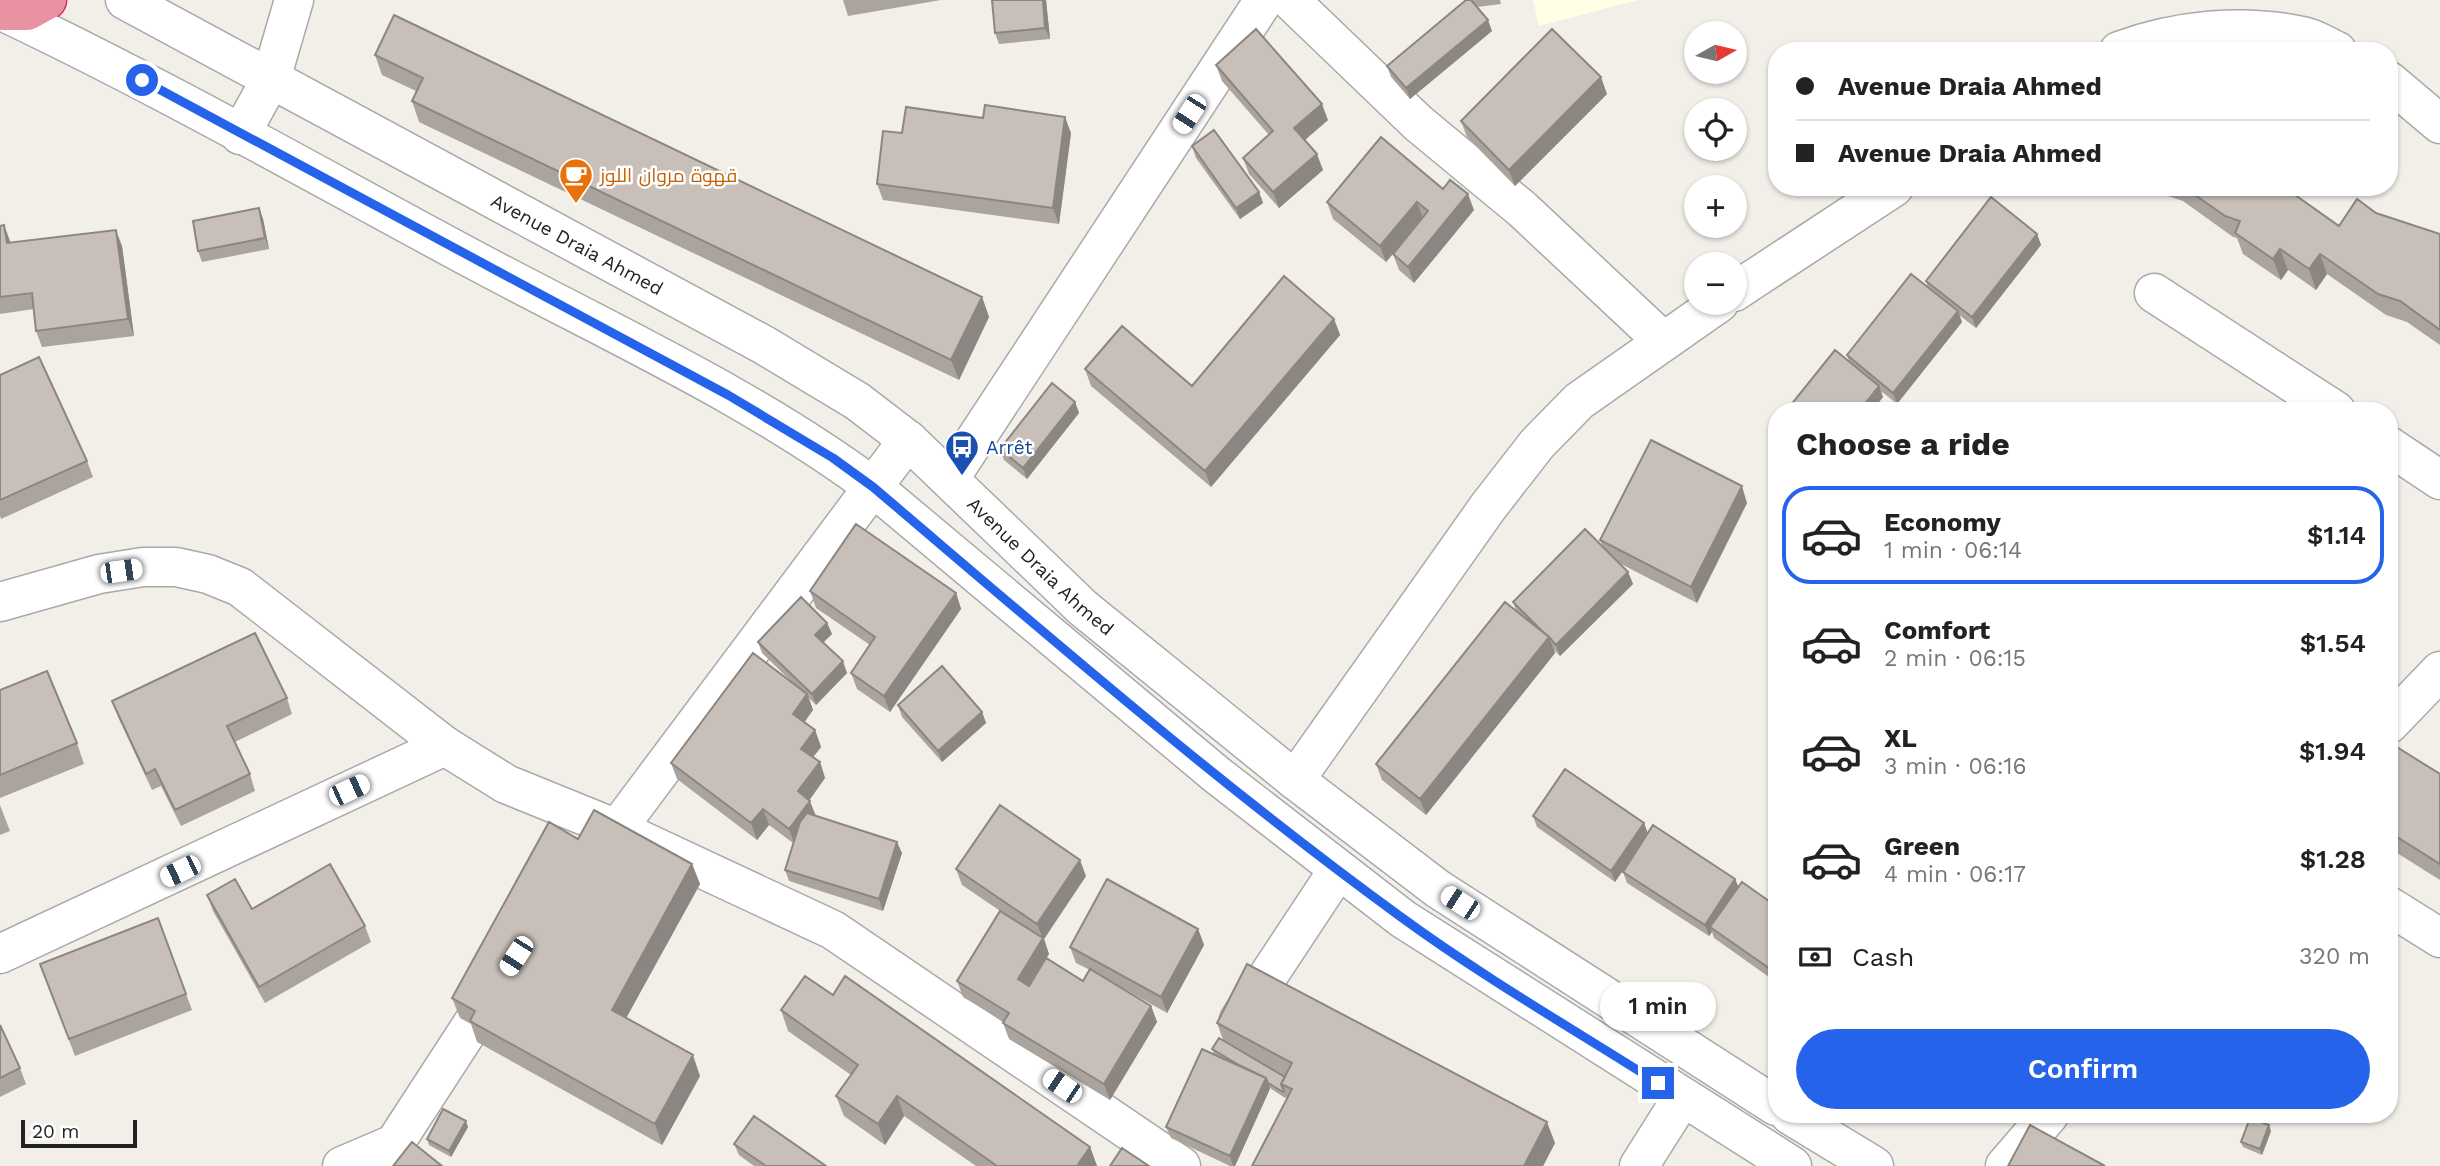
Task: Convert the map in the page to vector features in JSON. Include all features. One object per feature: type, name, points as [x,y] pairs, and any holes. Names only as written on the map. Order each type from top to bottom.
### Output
[{"type":"highway","points":[[3,12],[27,11],[47,0]]},
{"type":"street","name":"Avenue Draia Ahmed","points":[[125,0],[764,345],[857,401],[908,440],[950,478],[1083,608],[1295,780],[1438,888],[1768,1101]]},
{"type":"street","points":[[240,135],[271,79],[294,0]]},
{"type":"street","points":[[950,478],[1264,0]]},
{"type":"street","points":[[1290,0],[1418,123],[1522,209],[1663,341]]},
{"type":"street","points":[[3,12],[158,87],[240,135],[728,395],[833,458],[873,487],[1174,740],[1403,919],[1792,1166]]},
{"type":"street","points":[[2148,42],[2177,33],[2235,30],[2303,36],[2317,42]]},
{"type":"street","points":[[2398,89],[2440,124]]},
{"type":"street","points":[[1747,283],[1880,196]]},
{"type":"street","points":[[2154,293],[2322,402]]},
{"type":"street","points":[[1295,780],[1488,507],[1538,443],[1579,401],[1701,315]]},
{"type":"street","points":[[582,869],[617,829],[908,440]]},
{"type":"street","points":[[2398,452],[2440,480]]},
{"type":"street","points":[[0,602],[99,574],[143,568],[176,567],[208,574],[240,587],[445,746],[506,784],[617,829],[832,930],[1168,1157],[1177,1114]]},
{"type":"street","points":[[2398,715],[2435,684]]},
{"type":"street","points":[[0,954],[445,746]]},
{"type":"street","points":[[1223,1044],[1338,870]]},
{"type":"street","points":[[2398,912],[2440,938]]},
{"type":"street","points":[[342,1166],[388,1154],[516,956]]},
{"type":"street","points":[[1639,1166],[1682,1098]]},
{"type":"street","points":[[1803,1123],[1874,1166]]},
{"type":"street","points":[[2005,1166],[2042,1123]]},
{"type":"shaded area","points":[[1533,0],[1638,0],[1539,26]]},
{"type":"building","points":[[992,0],[1043,0],[1045,28],[995,33]]},
{"type":"building","points":[[1466,0],[1471,0],[1488,20],[1406,88],[1387,66]]},
{"type":"building","points":[[394,15],[982,297],[951,360],[412,101],[423,78],[375,55]]},
{"type":"building","points":[[1256,29],[1322,104],[1294,128],[1317,154],[1273,192],[1243,158],[1273,131],[1216,65]]},
{"type":"building","points":[[1552,29],[1601,77],[1509,170],[1461,121]]},
{"type":"building","points":[[985,105],[1065,117],[1053,208],[877,184],[883,131],[902,133],[906,107],[983,118]]},
{"type":"building","points":[[1214,130],[1259,192],[1236,208],[1192,146]]},
{"type":"building","points":[[1381,137],[1443,189],[1450,180],[1468,194],[1408,267],[1393,254],[1428,211],[1417,202],[1380,246],[1327,202]]},
{"type":"building","points":[[2197,196],[2297,196],[2339,226],[2357,199],[2376,213],[2440,234],[2440,330],[2400,301],[2378,294],[2320,254],[2309,269],[2280,249],[2273,259],[2235,233],[2240,221],[2225,216]]},
{"type":"building","points":[[1991,197],[2037,234],[1972,317],[1926,281]]},
{"type":"building","points":[[259,208],[265,238],[198,251],[193,221]]},
{"type":"building","points":[[4,225],[7,243],[116,230],[128,319],[36,331],[32,293],[0,297],[0,226]]},
{"type":"building","points":[[1911,274],[1958,311],[1893,393],[1847,355]]},
{"type":"building","points":[[1284,276],[1334,319],[1205,471],[1085,369],[1122,326],[1192,386]]},
{"type":"building","points":[[1835,350],[1879,386],[1866,402],[1793,402]]},
{"type":"building","points":[[39,357],[87,461],[0,500],[0,375]]},
{"type":"building","points":[[1052,383],[1075,402],[1023,468],[1000,449]]},
{"type":"building","points":[[1651,440],[1742,486],[1691,587],[1600,540]]},
{"type":"building","points":[[856,524],[956,593],[884,696],[851,673],[875,637],[810,591]]},
{"type":"building","points":[[1585,529],[1628,572],[1556,645],[1513,602]]},
{"type":"building","points":[[801,597],[827,623],[815,635],[843,661],[812,694],[758,642]]},
{"type":"building","points":[[1505,602],[1549,637],[1420,799],[1376,764]]},
{"type":"building","points":[[255,633],[287,698],[227,726],[250,774],[175,810],[155,769],[146,774],[112,701]]},
{"type":"building","points":[[753,653],[807,694],[793,714],[815,730],[801,749],[820,762],[798,791],[810,801],[789,829],[763,809],[751,823],[671,763]]},
{"type":"building","points":[[942,666],[982,712],[938,751],[898,705]]},
{"type":"building","points":[[47,671],[77,743],[0,775],[0,690]]},
{"type":"building","points":[[2398,748],[2440,774],[2440,864],[2398,838]]},
{"type":"building","points":[[1565,769],[1644,823],[1611,871],[1533,816]]},
{"type":"building","points":[[1000,805],[1080,860],[1037,924],[956,869]]},
{"type":"building","points":[[594,810],[692,864],[612,1010],[693,1055],[655,1124],[470,1021],[475,1011],[452,998],[549,822],[578,839]]},
{"type":"building","points":[[807,813],[897,842],[879,899],[785,870],[800,822]]},
{"type":"building","points":[[1653,825],[1735,879],[1705,925],[1623,872]]},
{"type":"building","points":[[330,864],[365,926],[259,987],[207,895],[235,879],[252,909]]},
{"type":"building","points":[[1107,879],[1198,929],[1161,997],[1070,947]]},
{"type":"building","points":[[1742,882],[1768,900],[1768,967],[1710,927]]},
{"type":"building","points":[[1000,911],[1043,938],[1018,979],[1029,986],[1046,958],[1083,981],[1090,969],[1151,1006],[1104,1084],[1003,1023],[1009,1013],[957,981]]},
{"type":"building","points":[[158,918],[186,994],[69,1039],[40,964]]},
{"type":"building","points":[[1247,964],[1547,1122],[1524,1166],[1252,1166],[1292,1089],[1281,1084],[1292,1063],[1217,1023]]},
{"type":"building","points":[[805,976],[833,995],[845,976],[1090,1147],[1077,1166],[997,1166],[897,1096],[878,1124],[836,1096],[858,1065],[781,1010]]},
{"type":"building","points":[[0,1025],[20,1068],[0,1078]]},
{"type":"building","points":[[1219,1038],[1285,1077],[1281,1084],[1284,1091],[1268,1083],[1266,1078],[1212,1049]]},
{"type":"building","points":[[1202,1049],[1266,1078],[1230,1156],[1166,1127]]},
{"type":"building","points":[[443,1109],[466,1121],[449,1151],[427,1139]]},
{"type":"building","points":[[754,1116],[826,1166],[766,1166],[734,1144]]},
{"type":"building","points":[[2248,1123],[2269,1125],[2260,1149],[2241,1142]]},
{"type":"building","points":[[2030,1125],[2105,1166],[2008,1166]]},
{"type":"building","points":[[412,1142],[442,1166],[393,1166]]},
{"type":"building","points":[[1122,1148],[1149,1166],[1110,1166]]},
{"type":"place","name":"قهوة مروان اللوز","points":[[576,205]]},
{"type":"place","name":"Arrêt","points":[[962,477]]},
{"type":"route","points":[[142,80],[728,395],[833,458],[873,487],[1045,634],[1217,775],[1338,870],[1403,919],[1658,1083]]}]
